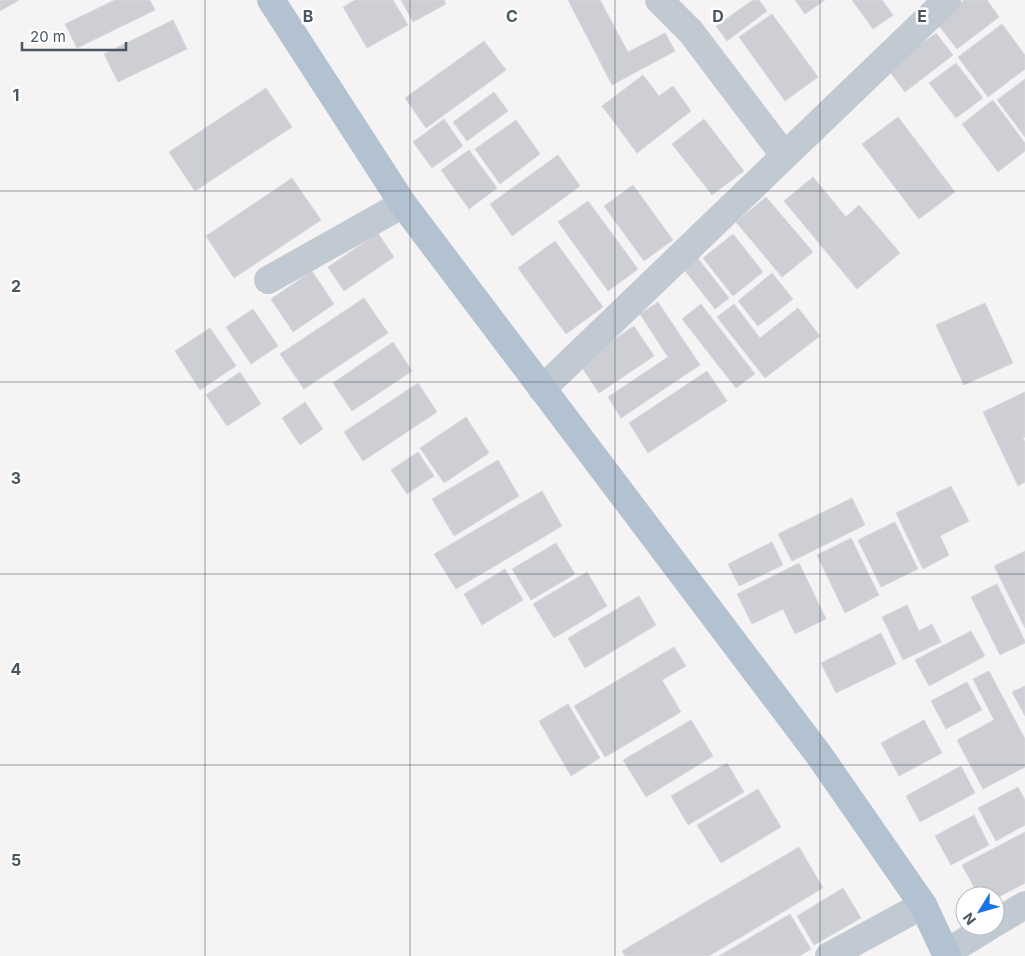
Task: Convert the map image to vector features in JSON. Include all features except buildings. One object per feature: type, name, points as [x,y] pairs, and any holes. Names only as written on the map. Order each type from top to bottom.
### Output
[{"type":"main road","points":[[271,0],[403,204],[819,755],[923,905],[946,954]]},
{"type":"street","points":[[660,0],[691,32],[784,155]]},
{"type":"street","points":[[542,389],[947,0]]},
{"type":"street","points":[[268,280],[403,204]]},
{"type":"street","points":[[1005,917],[1025,904]]},
{"type":"street","points":[[829,956],[923,905]]},
{"type":"street","points":[[946,954],[974,936]]}]
